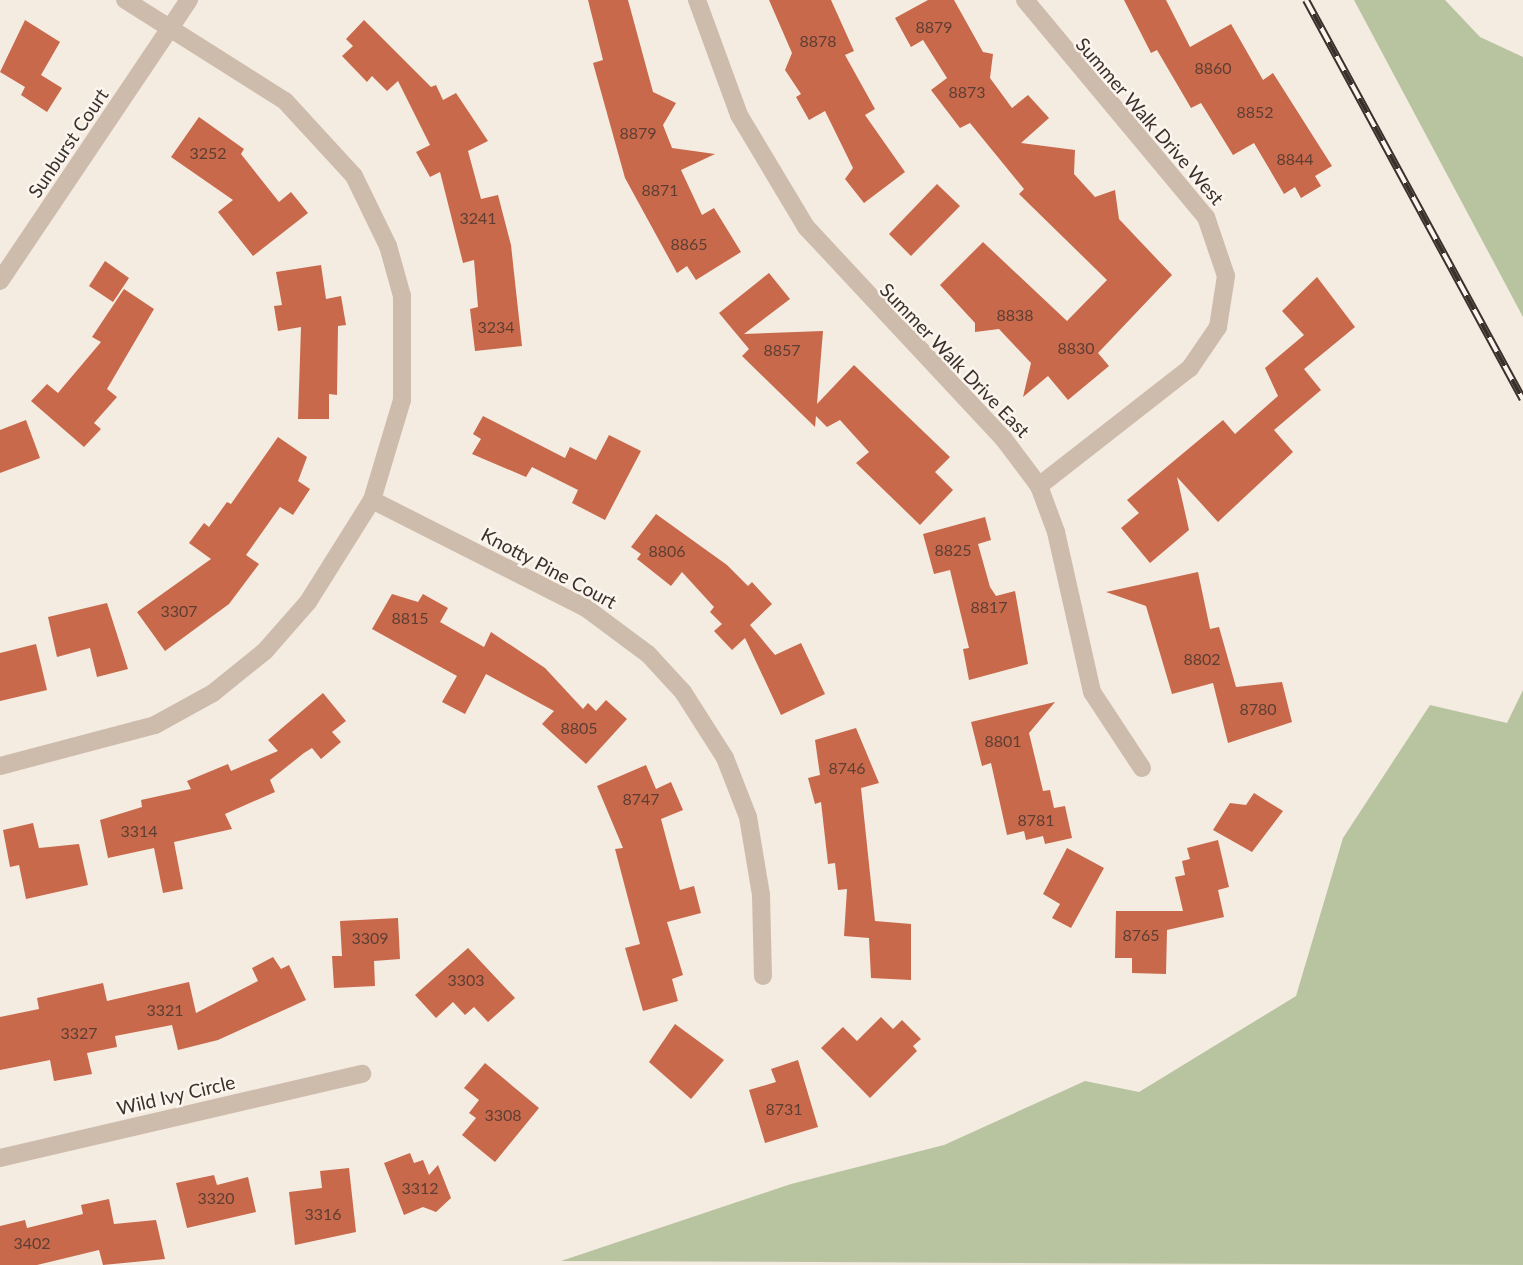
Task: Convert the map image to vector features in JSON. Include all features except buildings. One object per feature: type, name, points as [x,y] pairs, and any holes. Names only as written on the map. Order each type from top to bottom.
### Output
[{"type":"street","points":[[0,766],[118,738],[213,693],[291,623],[372,500],[402,400],[404,310],[384,234],[339,156],[285,101],[125,0]]},
{"type":"street","name":"Sunburst Court","points":[[0,281],[188,0]]},
{"type":"street","name":"Summer Walk Drive East","points":[[697,0],[738,116],[806,227],[1003,438],[1039,486],[1056,532],[1092,692],[1142,768]]},
{"type":"street","name":"Summer Walk Drive West","points":[[1025,0],[1206,217],[1226,276],[1218,327],[1190,369],[1039,486]]},
{"type":"street","name":"Knotty Pine Court","points":[[372,500],[586,608],[648,654],[683,692],[725,758],[748,817],[761,895],[763,976]]},
{"type":"street","name":"Wild Ivy Circle","points":[[0,1158],[362,1074]]},
{"type":"green space","points":[[1354,0],[1445,0],[1480,37],[1523,57],[1523,317]]},
{"type":"green space","points":[[1523,690],[1523,1265],[561,1261],[791,1184],[944,1145],[1085,1081],[1139,1092],[1296,996],[1343,838],[1430,705],[1507,723]]},
{"type":"railway","points":[[1306,0],[1523,399]]}]
